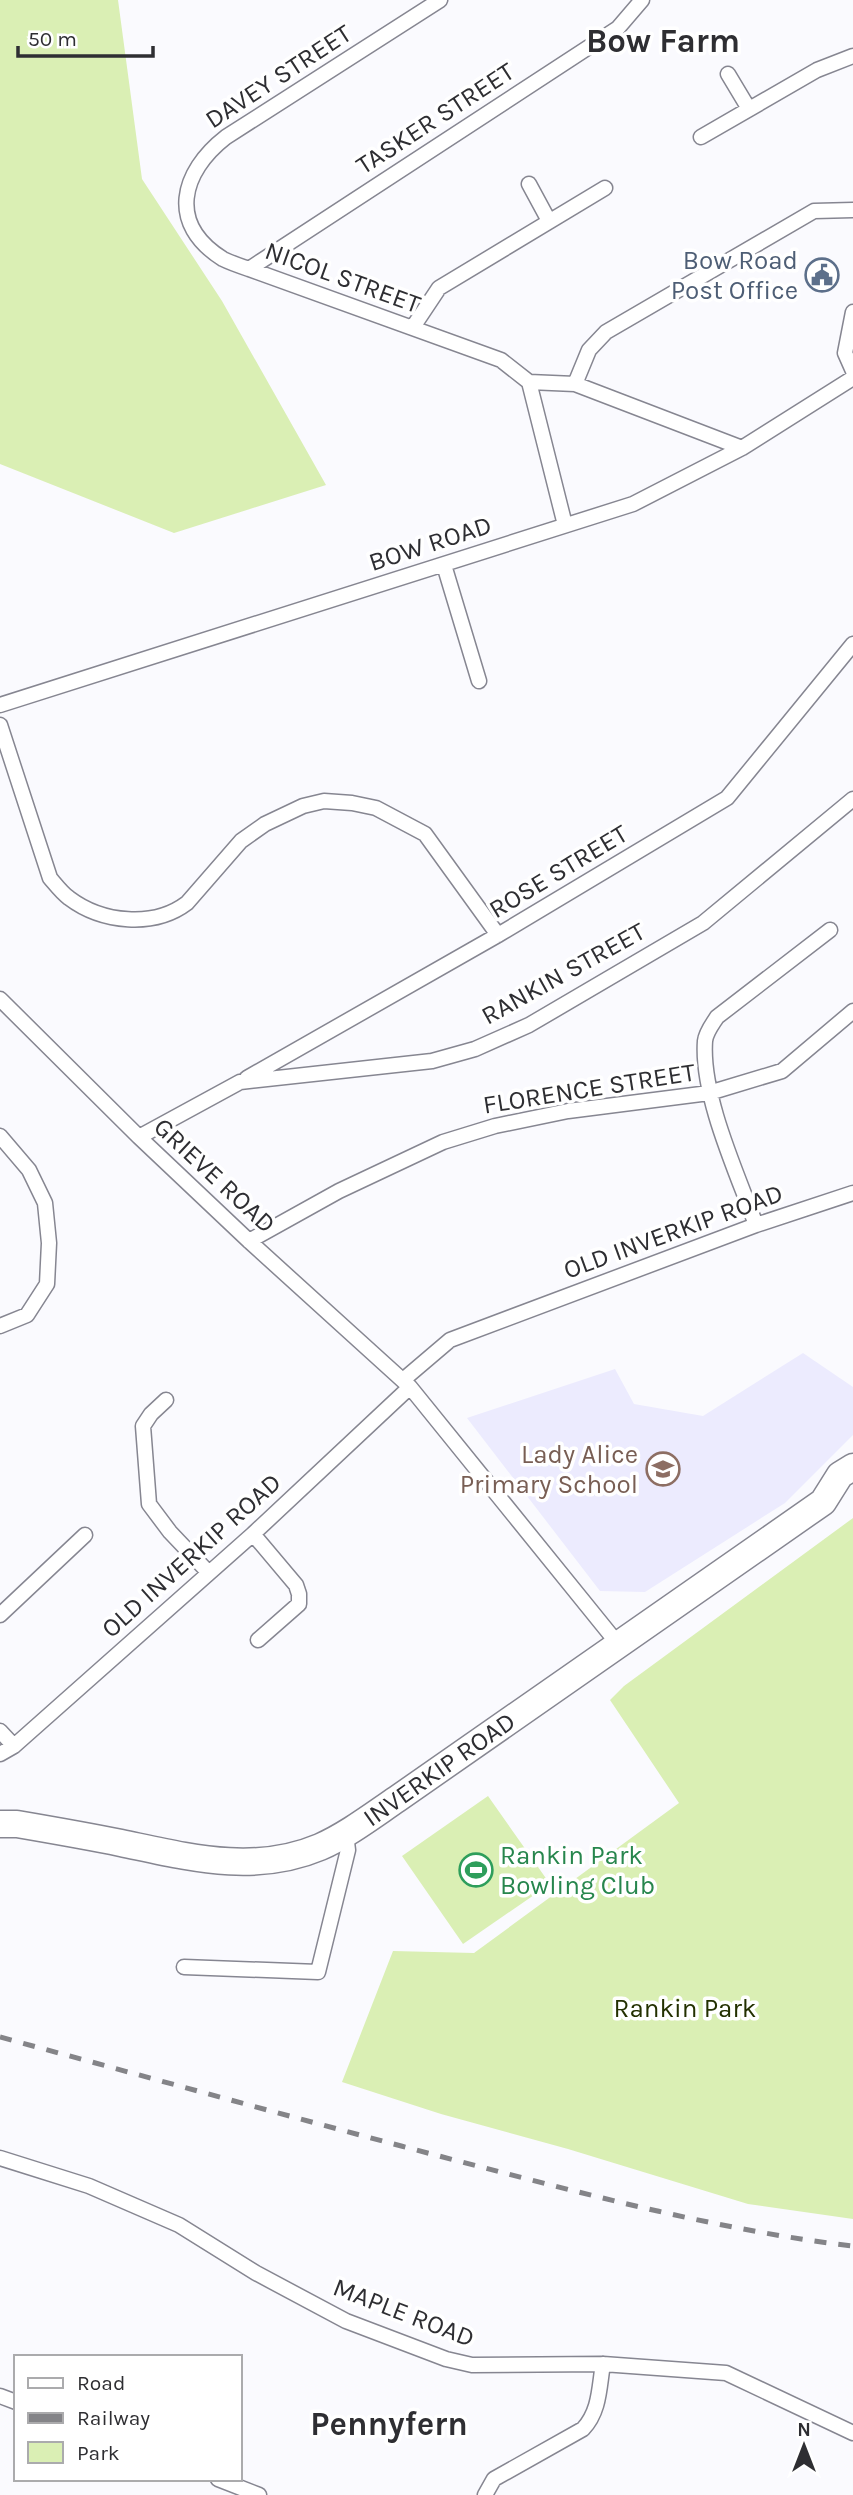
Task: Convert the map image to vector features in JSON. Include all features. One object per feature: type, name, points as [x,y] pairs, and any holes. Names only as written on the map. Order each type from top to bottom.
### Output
[{"type":"highway","name":"INVERKIP ROAD","points":[[0,1824],[17,1824],[208,1861],[253,1862],[287,1858],[320,1847],[345,1833],[822,1502],[840,1475],[853,1467]]},
{"type":"highway","name":"INVERKIP ROAD","points":[[822,1502],[853,1495]]},
{"type":"street","name":"DAVEY STREET","points":[[191,181],[208,151],[226,137],[440,0]]},
{"type":"street","name":"TASKER STREET","points":[[249,269],[618,28],[642,0]]},
{"type":"street","points":[[701,137],[817,71],[853,56]]},
{"type":"street","points":[[728,74],[749,109]]},
{"type":"street","name":"NICOL STREET","points":[[191,181],[186,196],[191,226],[203,242],[224,259],[501,360],[528,382]]},
{"type":"street","points":[[528,184],[549,221]]},
{"type":"street","points":[[412,327],[439,288],[605,188]]},
{"type":"street","points":[[575,384],[589,350],[606,332],[814,211],[853,210]]},
{"type":"street","points":[[853,312],[845,353],[853,372]]},
{"type":"street","name":"BOW ROAD","points":[[0,705],[633,504],[742,448],[853,377]]},
{"type":"street","points":[[565,525],[528,382],[575,384],[742,448]]},
{"type":"street","points":[[444,565],[479,681]]},
{"type":"street","name":"ROSE STREET","points":[[240,1082],[498,935],[727,798],[853,644]]},
{"type":"street","points":[[0,724],[50,878],[68,898],[94,913],[122,919],[148,919],[178,910],[241,841],[284,814],[324,801],[376,808],[425,834],[498,935]]},
{"type":"street","name":"RANKIN STREET","points":[[139,1138],[240,1082],[432,1061],[475,1049],[529,1025],[702,923],[853,799]]},
{"type":"street","points":[[756,1225],[709,1093],[705,1040],[717,1017],[830,930]]},
{"type":"street","name":"GRIEVE ROAD","points":[[0,999],[139,1138],[406,1383],[618,1644]]},
{"type":"street","name":"FLORENCE STREET","points":[[249,1241],[339,1191],[443,1142],[495,1126],[568,1111],[709,1093],[782,1070],[853,1011]]},
{"type":"street","points":[[0,1136],[29,1170],[45,1203],[49,1243],[47,1284],[27,1315],[0,1325]]},
{"type":"street","name":"OLD INVERKIP ROAD","points":[[0,1754],[14,1746],[253,1534],[450,1340],[756,1225],[853,1193]]},
{"type":"street","points":[[166,1400],[151,1414],[144,1426],[149,1504],[170,1532],[209,1573]]},
{"type":"street","points":[[253,1534],[296,1584],[299,1594],[299,1604],[258,1640]]},
{"type":"street","points":[[0,1615],[85,1535]]},
{"type":"street","points":[[0,1731],[14,1746]]},
{"type":"street","points":[[184,1967],[318,1972],[348,1850],[345,1833]]},
{"type":"street","name":"MAPLE ROAD","points":[[0,2158],[89,2186],[180,2225],[256,2273],[346,2321],[446,2359],[472,2365],[603,2364],[726,2373],[853,2433]]},
{"type":"street","points":[[485,2495],[494,2479],[583,2429],[595,2412],[603,2364]]},
{"type":"street","points":[[223,2481],[259,2495]]},
{"type":"shaded area","name":"Lady Alice Primary School","points":[[803,1353],[853,1387],[853,1435],[785,1503],[645,1592],[600,1591],[467,1418],[615,1369],[634,1404],[703,1416]]},
{"type":"green space","points":[[0,0],[118,0],[142,179],[222,301],[326,485],[174,533],[0,464]]},
{"type":"green space","name":"Rankin Park","points":[[853,1518],[853,2219],[748,2204],[568,2149],[441,2114],[342,2082],[393,1951],[474,1953],[679,1803],[610,1700],[624,1686]]},
{"type":"green space","name":"Rankin Park Bowling Club","points":[[488,1796],[550,1884],[463,1944],[402,1856]]},
{"type":"railway","points":[[0,2037],[622,2203],[761,2232],[853,2246]]},
{"type":"place","name":"Bow Road Post Office","points":[[822,275]]},
{"type":"place","name":"Lady Alice Primary School","points":[[663,1469]]},
{"type":"place","name":"Rankin Park Bowling Club","points":[[476,1870]]},
{"type":"district","name":"Bow Farm","points":[[663,40]]},
{"type":"district","name":"Pennyfern","points":[[389,2423]]}]
